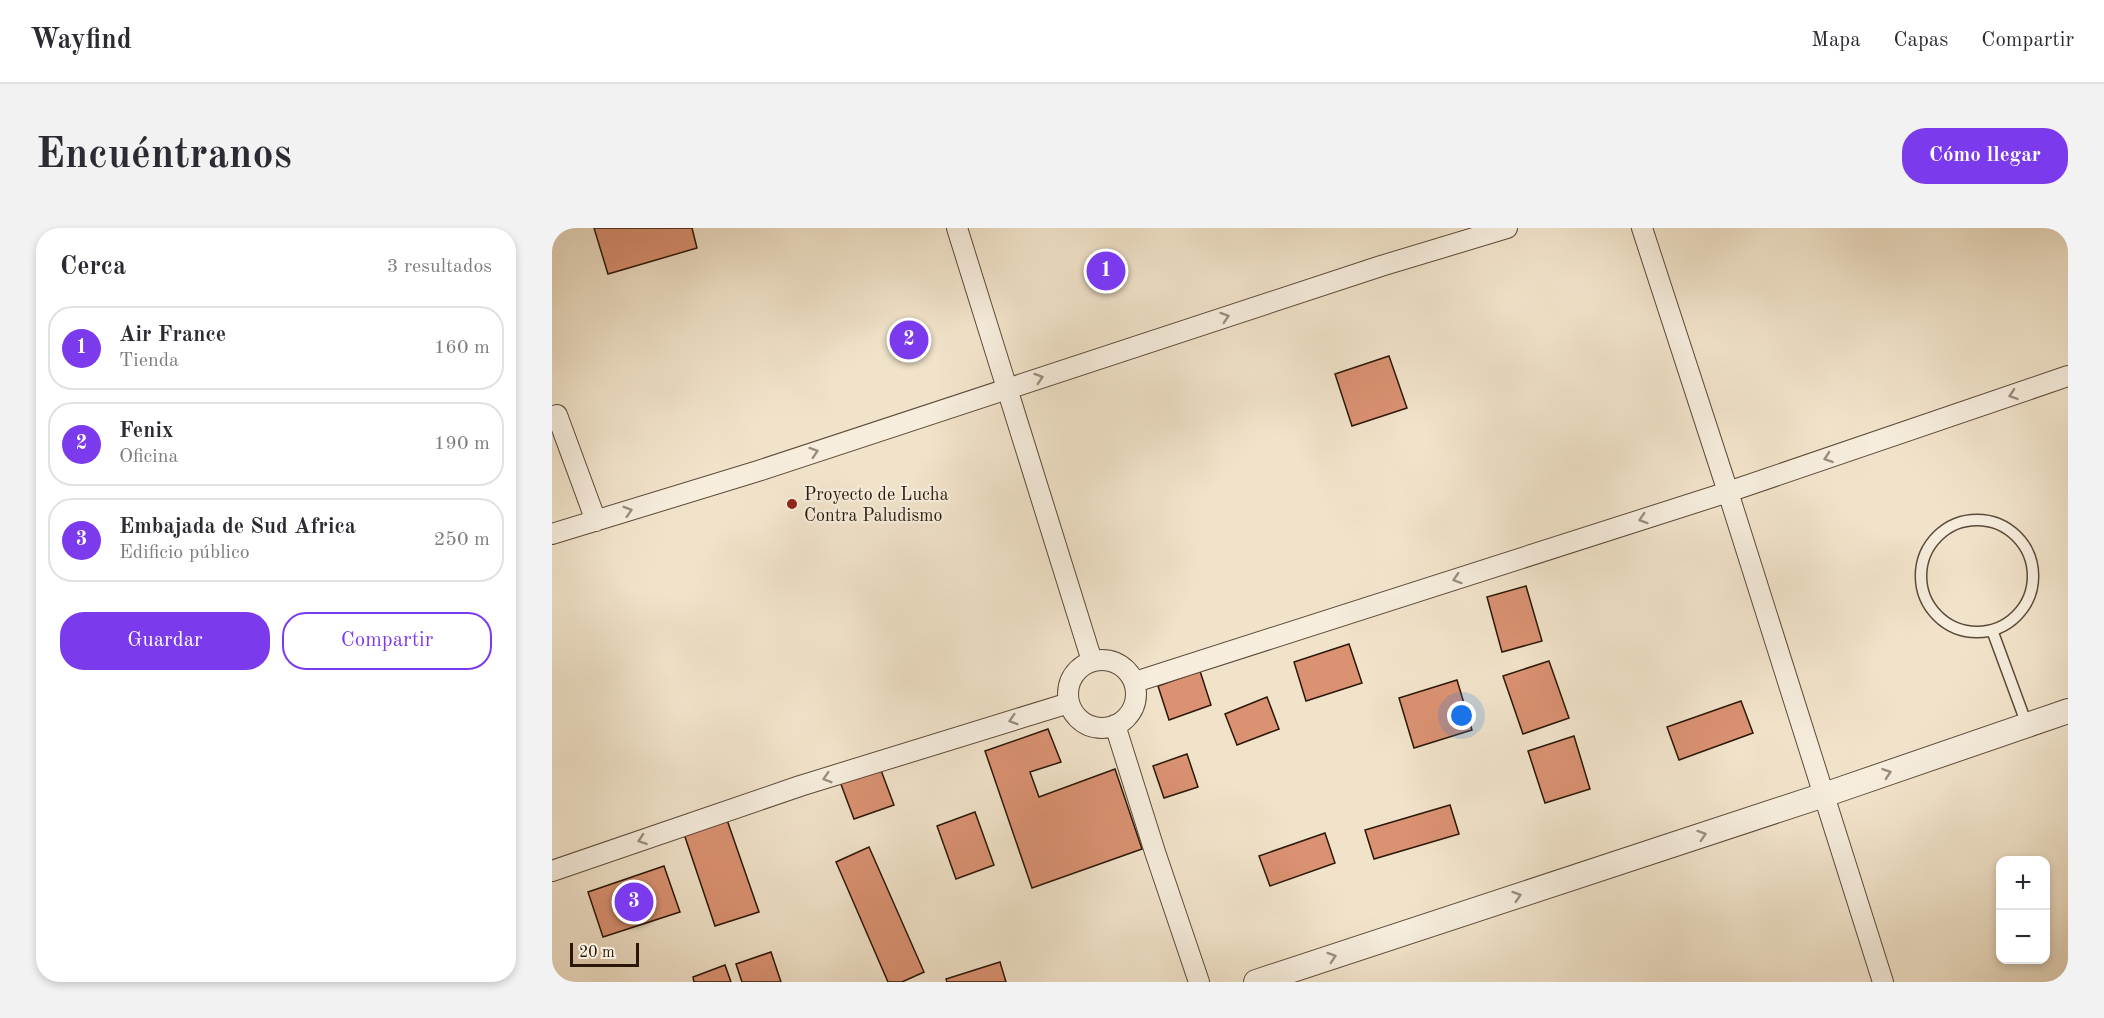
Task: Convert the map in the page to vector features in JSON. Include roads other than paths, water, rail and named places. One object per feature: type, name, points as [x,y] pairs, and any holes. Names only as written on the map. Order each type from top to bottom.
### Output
[{"type":"street","points":[[957,228],[1092,661]]},
{"type":"street","points":[[552,534],[759,471],[1370,270],[1507,228]]},
{"type":"street","points":[[1642,228],[1883,982]]},
{"type":"street","points":[[1134,682],[1728,492],[2068,376]]},
{"type":"street","points":[[557,415],[596,521]]},
{"type":"street","points":[[1092,661],[1114,662],[1127,670],[1134,682],[1136,697],[1132,710],[1115,725],[1099,728],[1091,726],[1077,717],[1069,703],[1068,688],[1074,675],[1078,669],[1092,661]]},
{"type":"street","points":[[552,871],[800,786],[1069,703]]},
{"type":"street","points":[[1256,982],[1824,795],[2068,711]]},
{"type":"street","points":[[1115,725],[1199,982]]},
{"type":"lane","points":[[1979,520],[1994,523],[2009,530],[2021,540],[2029,554],[2033,569],[2033,585],[2028,600],[2019,614],[2007,624],[1992,630],[1976,632],[1961,630],[1946,623],[1934,612],[1926,599],[1922,584],[1922,567],[1927,552],[1942,534],[1963,522],[1979,520]]},
{"type":"lane","points":[[1992,630],[2026,725]]},
{"type":"place","name":"Air France","points":[[1106,271]]},
{"type":"place","name":"Fenix","points":[[909,340]]},
{"type":"place","name":"Proyecto de Lucha Contra Paludismo","points":[[792,504]]},
{"type":"place","name":"Embajada de Sud Africa","points":[[634,902]]}]
